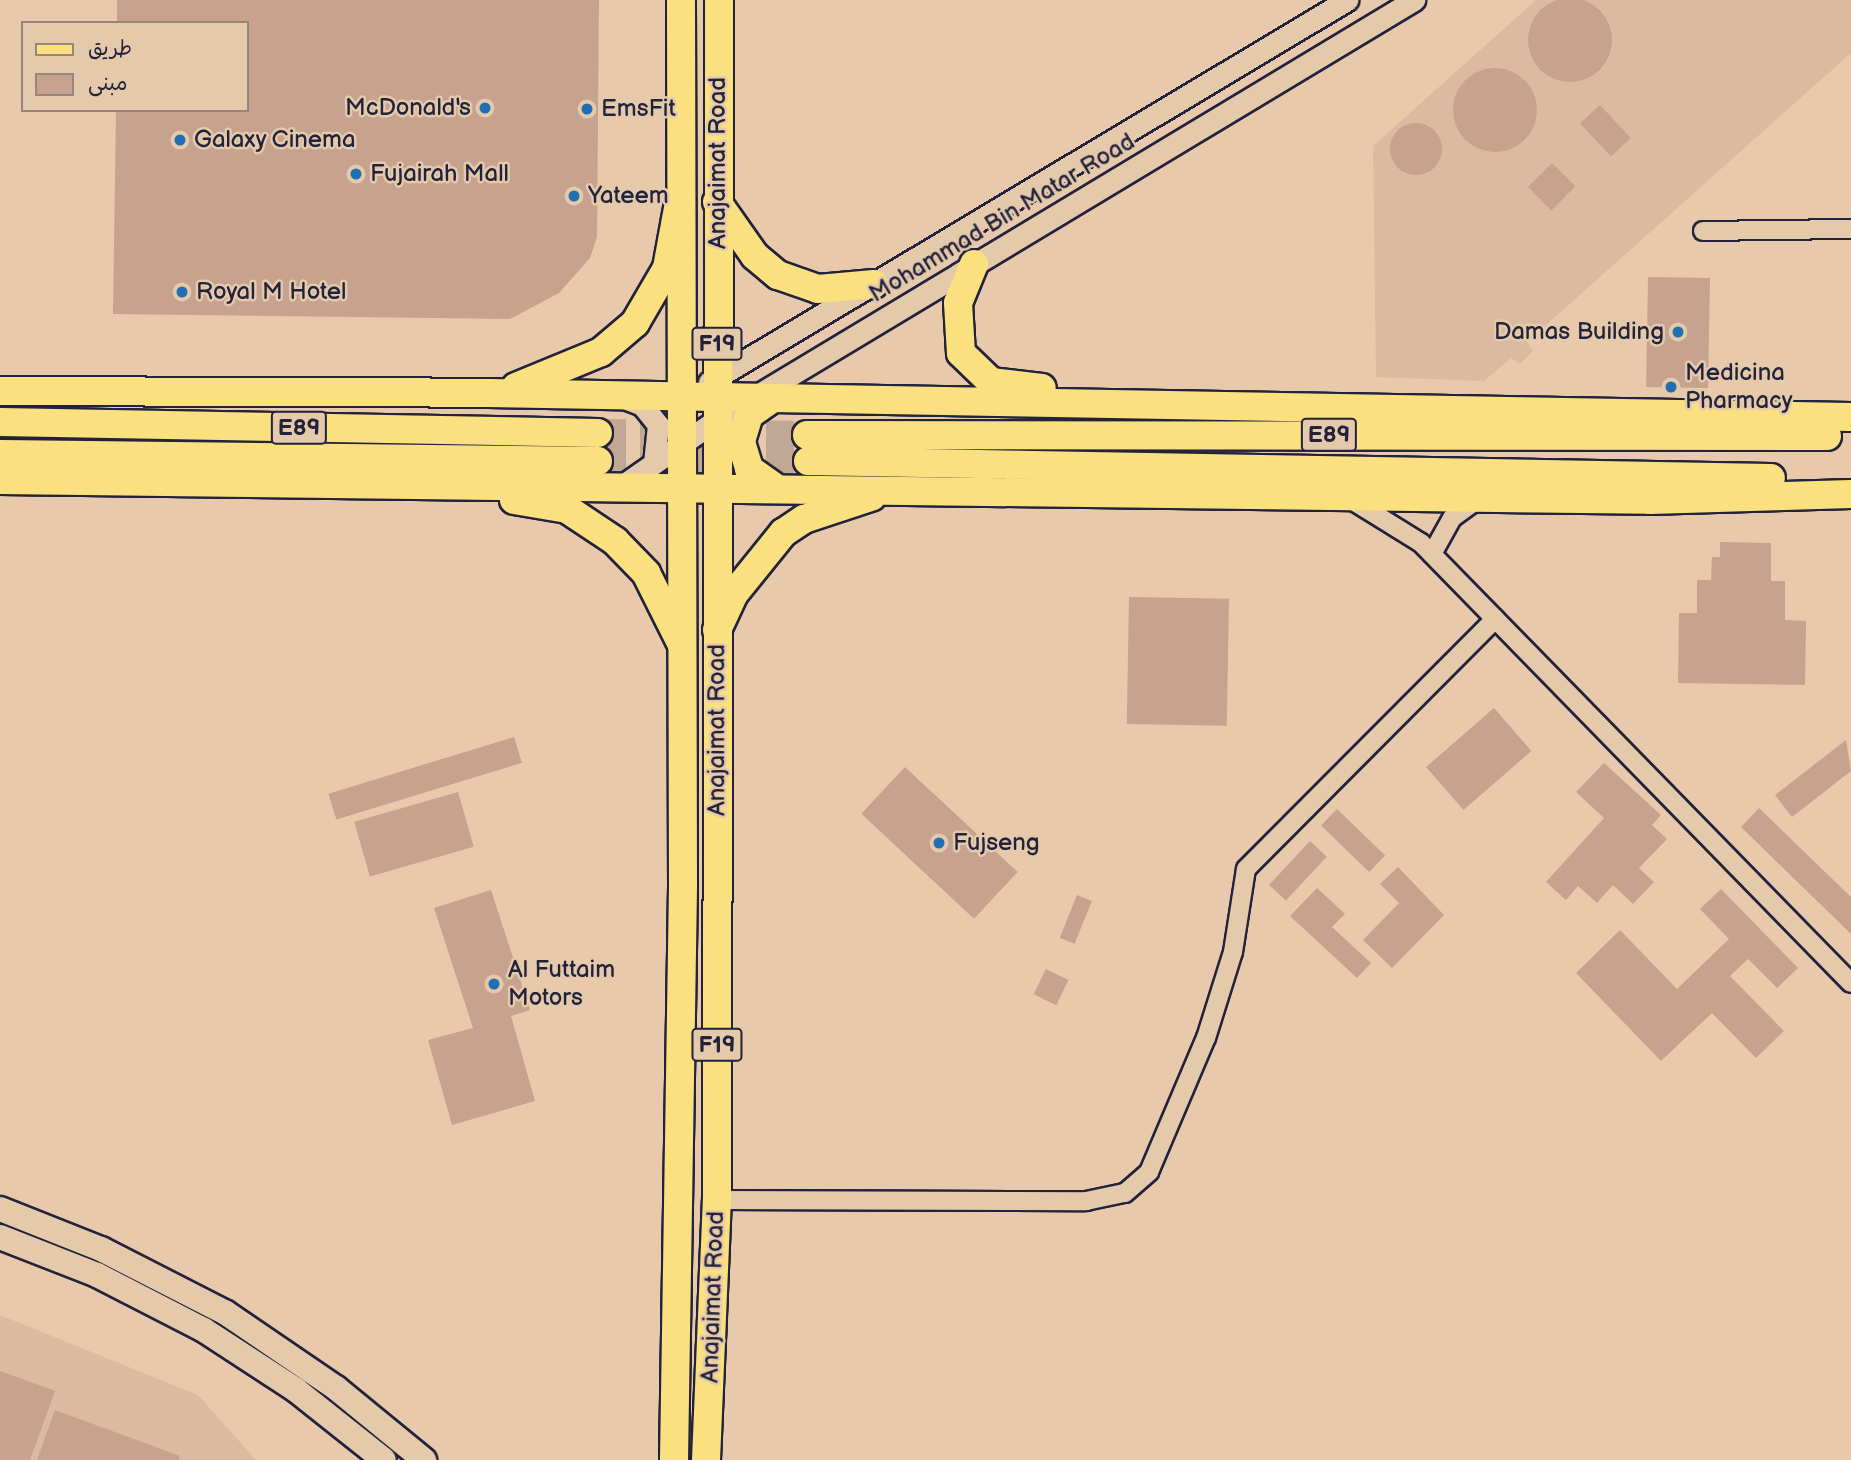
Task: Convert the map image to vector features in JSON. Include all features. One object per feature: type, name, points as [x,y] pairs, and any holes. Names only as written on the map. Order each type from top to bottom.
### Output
[{"type":"main road","name":"Anajaimat Road","points":[[674,1460],[682,645],[681,0]]},
{"type":"main road","name":"Anajaimat Road","points":[[706,1460],[717,1200],[716,399],[719,0]]},
{"type":"main road","points":[[488,393],[572,367],[617,342],[659,289],[680,197]]},
{"type":"main road","points":[[717,202],[755,256],[778,275],[818,289],[874,284]]},
{"type":"main road","points":[[974,264],[958,303],[956,331],[961,353],[974,371],[991,382],[1094,395],[1126,406]]},
{"type":"main road","points":[[0,391],[488,393],[1851,417]]},
{"type":"main road","points":[[763,399],[750,415],[741,442],[750,470],[773,486]]},
{"type":"main road","name":"E89","points":[[0,422],[598,447],[0,454]]},
{"type":"main road","name":"E89","points":[[1851,436],[808,448],[1851,480]]},
{"type":"main road","points":[[0,480],[414,487],[773,486],[1480,498],[1851,494]]},
{"type":"main road","points":[[414,487],[456,498],[526,500],[567,509],[595,525],[646,573],[682,645]]},
{"type":"main road","points":[[717,630],[739,586],[783,533],[829,510],[901,489]]},
{"type":"main road","points":[[0,1209],[101,1249],[226,1313],[336,1388],[424,1460]]},
{"type":"main road","points":[[0,1237],[97,1275],[204,1330],[296,1390],[384,1460]]},
{"type":"street","name":"Mohammad Bin Matar Road","points":[[621,486],[682,442],[716,399],[874,284],[1347,0]]},
{"type":"street","name":"Mohammad Bin Matar Road","points":[[763,399],[974,264],[1415,0]]},
{"type":"street","points":[[1703,231],[1851,229]]},
{"type":"street","points":[[617,396],[642,405],[654,417],[660,442],[654,463]]},
{"type":"street","points":[[1337,496],[1383,515],[1432,554],[1851,982]]},
{"type":"street","points":[[1432,554],[1452,518],[1480,498]]},
{"type":"street","points":[[717,1200],[1086,1201],[1125,1193],[1149,1172],[1206,1038],[1233,952],[1246,869],[1495,619]]},
{"type":"shaded area","points":[[1536,0],[1851,0],[1851,53],[1527,342],[1533,351],[1520,364],[1511,358],[1484,381],[1376,377],[1373,146]]},
{"type":"shaded area","points":[[0,1315],[198,1395],[256,1460],[0,1460]]},
{"type":"building","points":[[1562,-1],[1578,-1],[1593,5],[1605,17],[1611,32],[1611,48],[1605,63],[1593,75],[1578,81],[1562,81],[1547,75],[1535,63],[1529,48],[1529,32],[1535,17],[1547,5]]},
{"type":"building","name":"Fujairah Mall","points":[[117,0],[599,0],[597,237],[590,258],[559,293],[510,319],[113,314],[116,112],[248,112],[248,21],[117,21]]},
{"type":"building","points":[[1495,68],[1518,75],[1530,87],[1537,110],[1530,133],[1518,145],[1495,152],[1472,145],[1460,133],[1453,110],[1460,87],[1472,75]]},
{"type":"building","points":[[1600,105],[1631,138],[1611,156],[1580,123]]},
{"type":"building","points":[[1416,123],[1426,125],[1434,131],[1440,139],[1440,159],[1434,167],[1426,173],[1416,175],[1406,173],[1398,167],[1392,159],[1390,149],[1392,139],[1398,131],[1406,125]]},
{"type":"building","points":[[1552,163],[1575,186],[1551,210],[1528,187]]},
{"type":"building","name":"Damas Building","points":[[1648,277],[1710,278],[1708,388],[1646,387]]},
{"type":"building","points":[[1720,542],[1771,543],[1771,581],[1785,581],[1785,620],[1806,621],[1805,685],[1678,683],[1679,613],[1697,613],[1697,580],[1711,580],[1712,557],[1720,557]]},
{"type":"building","points":[[1129,597],[1229,599],[1227,726],[1127,724]]},
{"type":"building","points":[[1494,708],[1531,751],[1463,810],[1426,767]]},
{"type":"building","points":[[514,737],[522,763],[336,820],[328,794]]},
{"type":"building","points":[[1846,740],[1851,771],[1792,817],[1775,795]]},
{"type":"building","points":[[1604,763],[1661,815],[1652,825],[1667,839],[1639,868],[1654,882],[1633,904],[1613,885],[1597,903],[1578,886],[1566,900],[1546,882],[1604,818],[1576,792]]},
{"type":"building","name":"Fujseng","points":[[905,767],[1018,872],[974,919],[861,814]]},
{"type":"building","points":[[458,792],[474,847],[370,877],[354,822]]},
{"type":"building","points":[[1759,808],[1851,897],[1851,934],[1741,827]]},
{"type":"building","points":[[1337,809],[1385,856],[1369,872],[1321,826]]},
{"type":"building","points":[[1310,841],[1327,857],[1286,901],[1269,885]]},
{"type":"building","points":[[1398,867],[1444,915],[1392,968],[1363,940],[1399,903],[1380,884]]},
{"type":"building","points":[[1317,888],[1345,914],[1332,927],[1371,963],[1357,978],[1290,916]]},
{"type":"building","points":[[1721,889],[1798,968],[1777,988],[1748,959],[1730,976],[1784,1031],[1756,1058],[1712,1013],[1661,1061],[1576,973],[1620,930],[1677,989],[1729,939],[1700,909]]},
{"type":"building","points":[[491,890],[530,1010],[511,1016],[535,1101],[452,1125],[428,1040],[473,1028],[434,908]]},
{"type":"building","points":[[1077,895],[1092,901],[1075,944],[1060,938]]},
{"type":"building","points":[[1046,969],[1068,980],[1056,1005],[1034,994]]},
{"type":"building","points":[[0,1371],[55,1391],[30,1460],[0,1460]]},
{"type":"building","points":[[55,1410],[180,1456],[179,1460],[37,1460]]},
{"type":"tunnel","points":[[598,433],[807,435]]},
{"type":"tunnel","points":[[598,461],[808,461]]},
{"type":"place","name":"McDonald's","points":[[485,108]]},
{"type":"place","name":"EmsFit","points":[[587,109]]},
{"type":"place","name":"Galaxy Cinema","points":[[180,140]]},
{"type":"place","name":"Fujairah Mall","points":[[356,174]]},
{"type":"place","name":"Yateem","points":[[574,196]]},
{"type":"place","name":"Royal M Hotel","points":[[182,292]]},
{"type":"place","name":"Damas Building","points":[[1678,332]]},
{"type":"place","name":"Medicina Pharmacy","points":[[1671,387]]},
{"type":"place","name":"Fujseng","points":[[939,843]]},
{"type":"place","name":"Al Futtaim Motors","points":[[494,984]]}]
